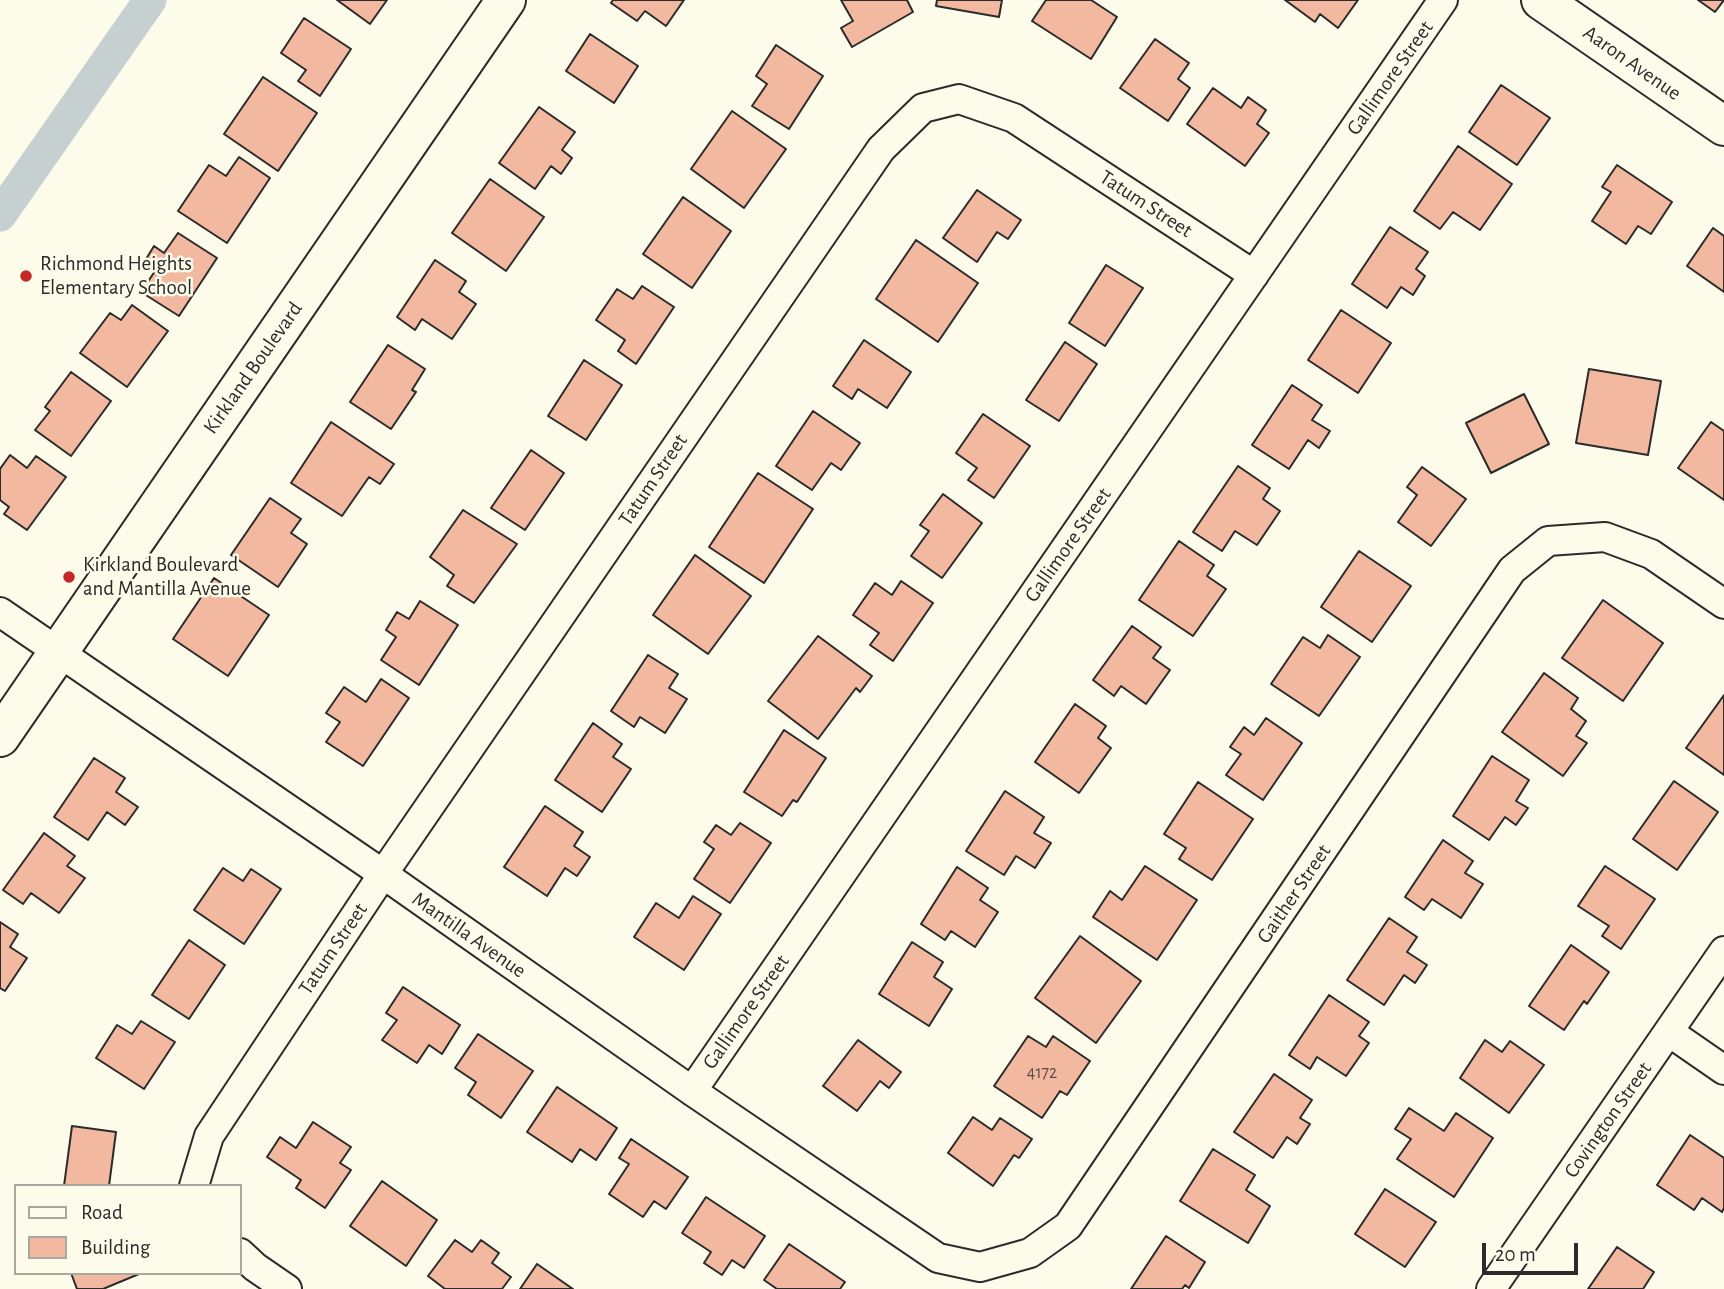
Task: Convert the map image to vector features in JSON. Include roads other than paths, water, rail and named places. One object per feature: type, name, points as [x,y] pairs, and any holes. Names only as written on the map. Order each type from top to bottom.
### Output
[{"type":"street","name":"Kirkland Boulevard","points":[[0,737],[506,0]]},
{"type":"street","name":"Gallimore Street","points":[[692,1091],[1443,0]]},
{"type":"street","name":"Aaron Avenue","points":[[1541,0],[1724,126]]},
{"type":"street","name":"Tatum Street","points":[[195,1184],[209,1136],[383,874],[881,149],[923,107],[959,99],[1014,118],[1254,275]]},
{"type":"street","name":"Gaither Street","points":[[938,1258],[980,1268],[1030,1253],[1068,1226],[1512,570],[1548,541],[1605,537],[1651,554],[1724,604]]},
{"type":"street","name":"Mantilla Avenue","points":[[0,612],[938,1258]]},
{"type":"street","name":"Covington Street","points":[[1491,1289],[1724,951]]},
{"type":"street","points":[[1669,1032],[1724,1070]]},
{"type":"street","points":[[247,1260],[286,1289]]},
{"type":"waterway","points":[[0,215],[150,0]]},
{"type":"place","name":"Richmond Heights Elementary School","points":[[26,276]]},
{"type":"place","name":"Kirkland Boulevard and Mantilla Avenue","points":[[69,577]]}]
